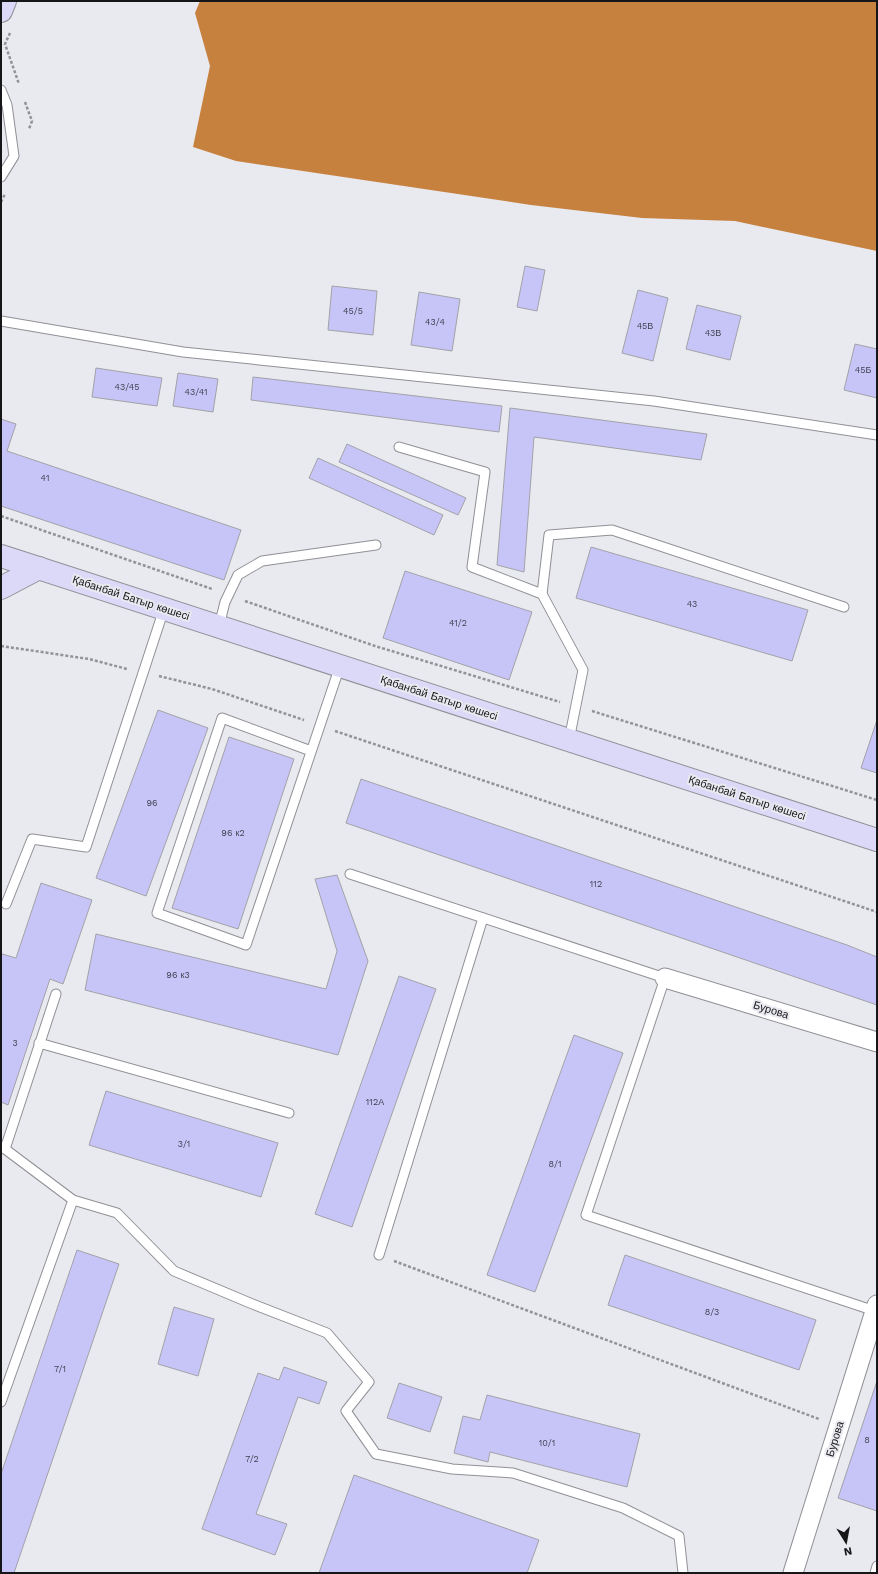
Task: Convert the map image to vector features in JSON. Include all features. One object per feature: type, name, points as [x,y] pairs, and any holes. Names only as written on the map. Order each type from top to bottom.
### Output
[{"type":"main road","points":[[1,11],[5,1]]},
{"type":"main road","name":"Қабанбай Батыр көшесі","points":[[1,556],[877,840]]},
{"type":"main road","points":[[1,588],[38,568]]},
{"type":"street","name":"Бурова","points":[[664,978],[877,1042]]},
{"type":"street","name":"Бурова","points":[[793,1573],[876,1308]]},
{"type":"lane","points":[[1,90],[7,104],[14,156],[1,177]]},
{"type":"lane","points":[[1,321],[183,352],[654,401],[877,435]]},
{"type":"lane","points":[[399,447],[485,472],[472,567],[542,594]]},
{"type":"lane","points":[[569,740],[583,670],[542,594],[549,535],[612,530],[844,607]]},
{"type":"lane","points":[[219,626],[228,595],[238,575],[262,561],[376,545]]},
{"type":"lane","points":[[6,904],[32,839],[86,847],[95,825],[164,609]]},
{"type":"lane","points":[[311,750],[222,718],[157,913],[246,944],[340,666]]},
{"type":"lane","points":[[350,874],[664,978],[586,1215],[876,1308]]},
{"type":"lane","points":[[379,1255],[483,918]]},
{"type":"lane","points":[[56,994],[3,1147],[73,1200],[117,1213],[174,1271],[250,1304],[327,1333],[369,1382],[346,1412],[376,1454],[452,1469],[513,1473],[623,1508],[679,1536],[683,1573]]},
{"type":"lane","points":[[39,1043],[289,1113]]},
{"type":"lane","points":[[1,1402],[73,1200]]},
{"type":"lane","points":[[874,1573],[877,1566]]},
{"type":"path","points":[[1,516],[375,646],[576,706],[877,800]]},
{"type":"path","points":[[1,646],[89,659],[212,689],[381,747],[877,912]]},
{"type":"path","points":[[379,1255],[839,1426]]},
{"type":"shaded area","points":[[200,1],[877,1],[877,251],[735,221],[642,218],[531,205],[236,161],[193,147],[210,66],[195,13]]},
{"type":"building","points":[[525,266],[545,270],[537,311],[517,307]]},
{"type":"building","points":[[332,286],[377,291],[373,335],[328,330]]},
{"type":"building","points":[[638,290],[668,298],[653,361],[622,353]]},
{"type":"building","points":[[419,292],[460,299],[452,351],[411,345]]},
{"type":"building","points":[[697,305],[741,316],[730,360],[686,349]]},
{"type":"building","points":[[855,344],[877,349],[877,398],[844,390]]},
{"type":"building","points":[[96,368],[162,378],[157,406],[92,397]]},
{"type":"building","points":[[178,373],[218,379],[213,412],[173,406]]},
{"type":"building","points":[[253,377],[502,406],[499,432],[251,400]]},
{"type":"building","points":[[510,408],[707,434],[701,460],[534,437],[524,572],[497,565]]},
{"type":"building","points":[[1,419],[16,424],[7,451],[241,530],[224,580],[1,506]]},
{"type":"building","points":[[347,444],[466,498],[458,515],[339,462]]},
{"type":"building","points":[[318,458],[443,515],[434,535],[309,478]]},
{"type":"building","points":[[591,547],[808,610],[792,661],[576,598]]},
{"type":"building","points":[[405,571],[532,612],[509,680],[383,638]]},
{"type":"building","points":[[158,710],[208,728],[146,896],[96,878]]},
{"type":"building","points":[[877,720],[877,773],[861,768]]},
{"type":"building","points":[[229,737],[294,759],[238,929],[172,908]]},
{"type":"building","points":[[361,779],[847,945],[877,957],[877,1005],[346,823]]},
{"type":"building","points":[[337,875],[368,961],[338,1055],[85,990],[96,934],[326,989],[337,951],[315,879]]},
{"type":"building","points":[[41,883],[92,900],[63,984],[50,979],[8,1105],[1,1102],[1,956],[2,954],[16,958]]},
{"type":"building","points":[[399,976],[436,989],[352,1227],[315,1214]]},
{"type":"building","points":[[574,1035],[623,1053],[535,1292],[487,1275]]},
{"type":"building","points":[[106,1091],[278,1143],[261,1197],[89,1145]]},
{"type":"building","points":[[77,1250],[119,1264],[14,1573],[1,1573],[1,1474]]},
{"type":"building","points":[[625,1255],[816,1320],[799,1370],[608,1305]]},
{"type":"building","points":[[174,1307],[214,1319],[198,1376],[158,1364]]},
{"type":"building","points":[[284,1367],[327,1382],[319,1404],[298,1397],[256,1514],[287,1524],[275,1555],[202,1529],[258,1373],[279,1380]]},
{"type":"building","points":[[877,1381],[877,1511],[838,1498]]},
{"type":"building","points":[[399,1383],[442,1397],[430,1432],[387,1418]]},
{"type":"building","points":[[487,1395],[640,1434],[627,1487],[490,1452],[488,1462],[454,1453],[463,1416],[480,1420]]},
{"type":"building","points":[[354,1475],[539,1540],[527,1573],[319,1573]]}]
